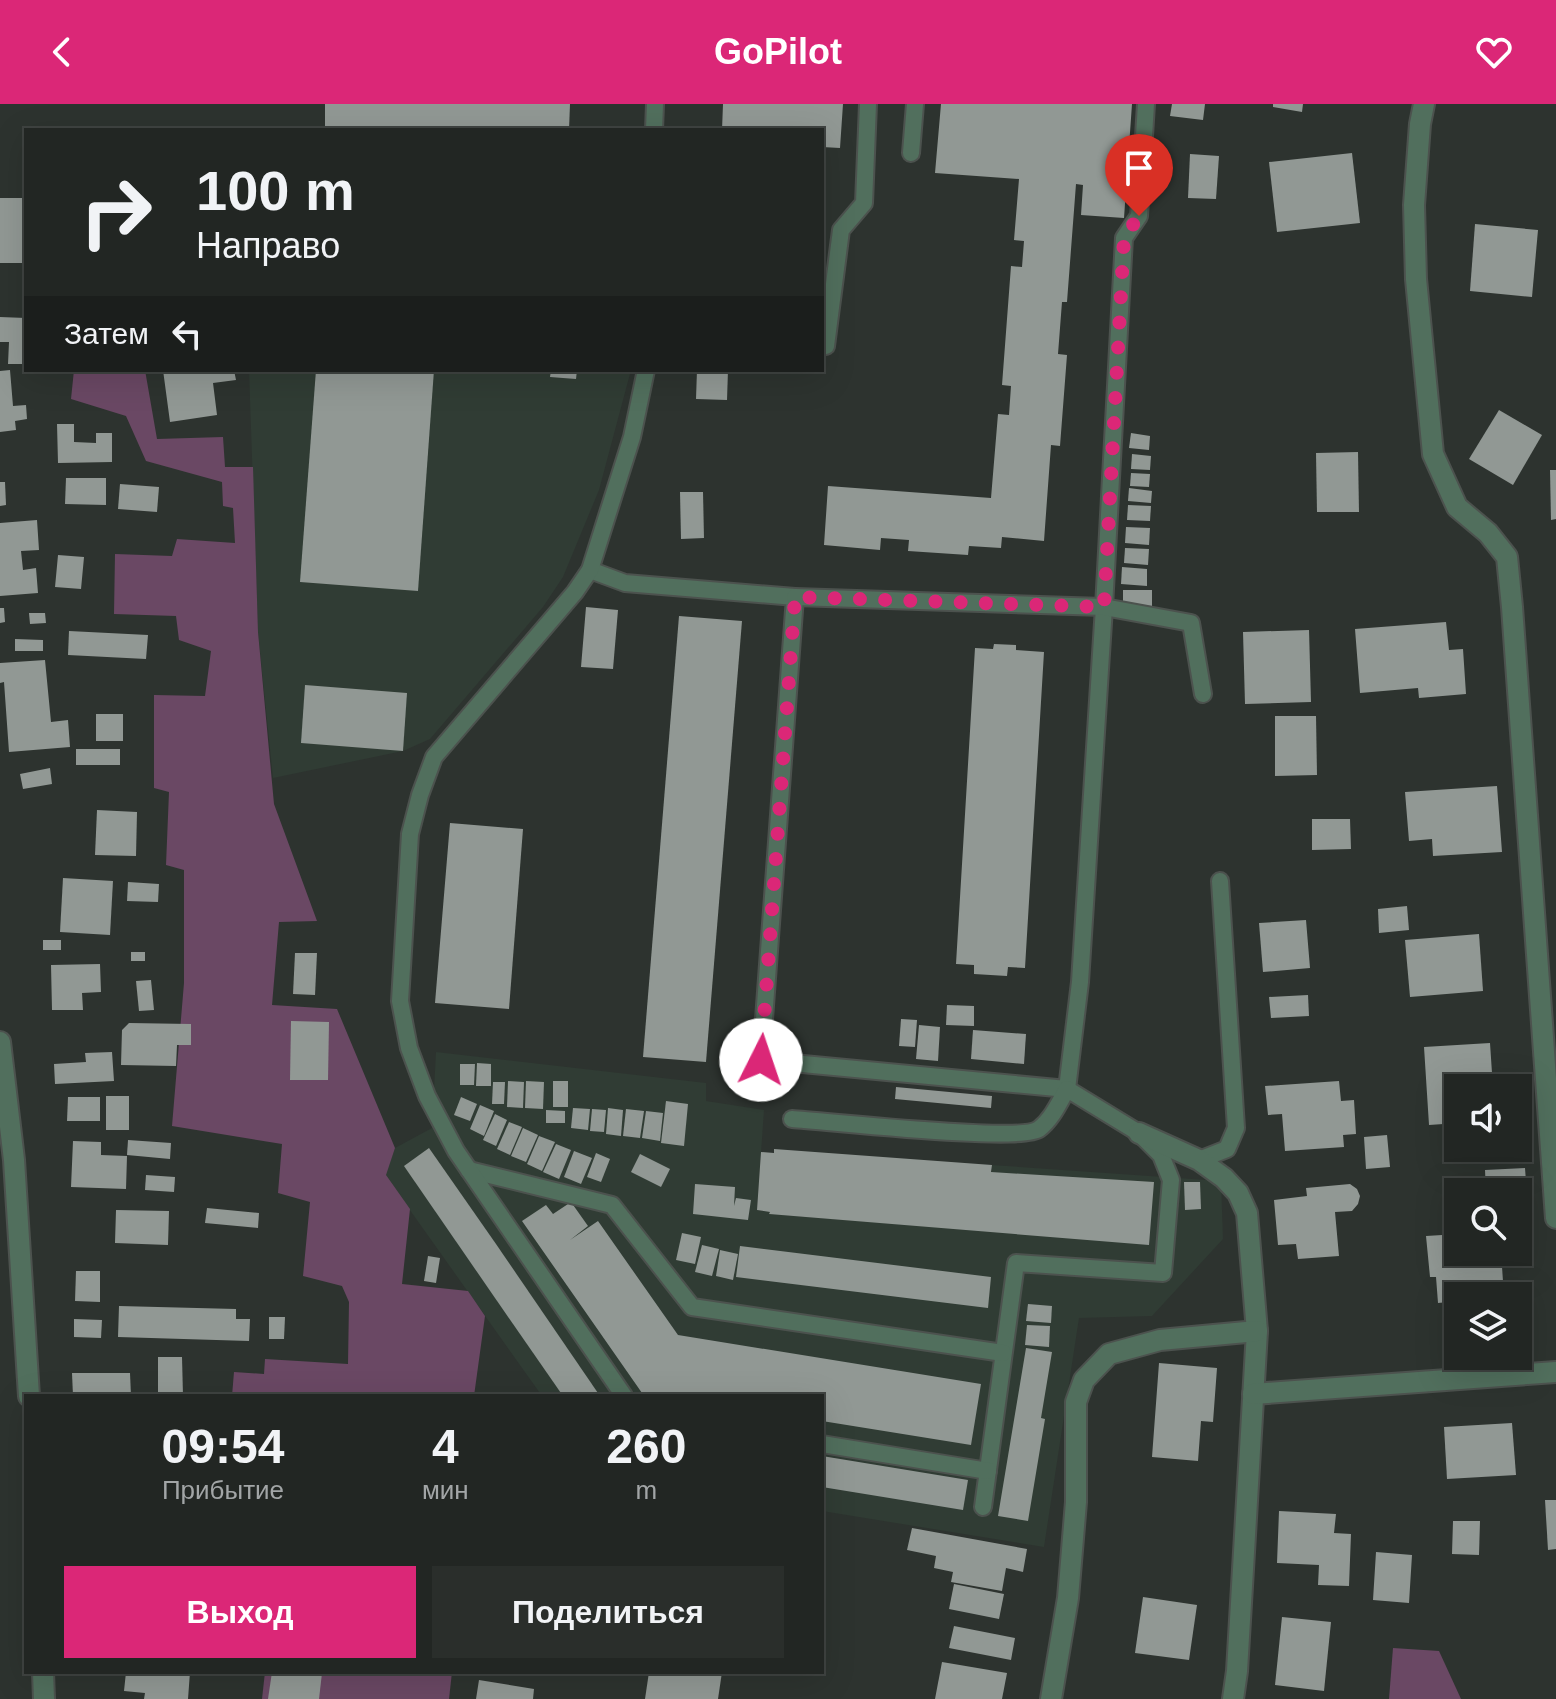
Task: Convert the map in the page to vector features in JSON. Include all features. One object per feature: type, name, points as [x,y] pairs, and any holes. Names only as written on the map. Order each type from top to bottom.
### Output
[{"type":"street","points":[[1424,104],[1414,205],[1415,249],[1433,454],[1457,507],[1488,533],[1507,557],[1556,1218]]},
{"type":"street","points":[[0,1042],[14,1160],[29,1394]]},
{"type":"street","points":[[1139,1133],[1199,1160],[1231,1185],[1247,1213],[1257,1331],[1233,1699]]},
{"type":"street","points":[[1051,1699],[1068,1598],[1076,1502],[1076,1402],[1084,1380],[1109,1354],[1160,1340],[1257,1331]]},
{"type":"street","points":[[1253,1394],[1556,1372]]},
{"type":"street","points":[[43,1674],[44,1699]]},
{"type":"lane","points":[[654,128],[655,104]]},
{"type":"lane","points":[[824,346],[841,230],[864,203],[868,104]]},
{"type":"lane","points":[[911,153],[915,104]]},
{"type":"lane","points":[[792,1119],[1014,1134],[1037,1131],[1055,1112],[1067,1089],[1080,982],[1124,238],[1139,216],[1146,104]]},
{"type":"lane","points":[[623,1394],[469,1170],[427,1096],[409,1048],[400,1001],[410,834],[434,757],[575,592],[590,570],[632,437],[646,372]]},
{"type":"lane","points":[[590,570],[625,583],[795,597],[1104,607],[1191,623],[1203,694]]},
{"type":"lane","points":[[795,597],[761,1060],[1067,1089],[1139,1133],[1161,1155],[1171,1180],[1163,1273],[1016,1263],[983,1507]]},
{"type":"lane","points":[[1199,1160],[1227,1149],[1236,1128],[1220,881]]},
{"type":"lane","points":[[469,1170],[612,1205],[692,1307],[1003,1353]]},
{"type":"lane","points":[[824,1444],[988,1471]]},
{"type":"shaded area","points":[[74,372],[145,372],[157,439],[223,437],[225,467],[253,467],[258,632],[274,804],[317,921],[279,922],[272,1005],[337,1009],[395,1148],[386,1175],[410,1209],[402,1284],[468,1291],[485,1316],[474,1394],[232,1394],[234,1372],[264,1374],[265,1359],[348,1364],[349,1302],[342,1286],[303,1276],[310,1202],[278,1193],[282,1144],[172,1126],[184,983],[184,870],[166,865],[169,792],[154,788],[154,695],[205,696],[211,651],[179,640],[176,616],[114,614],[115,554],[172,556],[177,539],[235,543],[233,508],[223,506],[222,482],[146,461],[126,416],[71,399]]},
{"type":"shaded area","points":[[249,372],[630,372],[599,490],[563,577],[543,607],[430,739],[403,751],[273,778],[258,632]]},
{"type":"shaded area","points":[[436,1052],[706,1083],[706,1101],[764,1110],[757,1210],[770,1214],[986,1231],[992,1165],[1221,1181],[1223,1239],[1152,1316],[1079,1318],[1044,1547],[824,1511],[824,1394],[541,1394],[385,1175],[395,1148],[432,1128]]},
{"type":"shaded area","points":[[1393,1648],[1439,1651],[1461,1699],[1389,1699]]},
{"type":"shaded area","points":[[265,1674],[452,1674],[449,1699],[262,1699]]},
{"type":"building","points":[[325,104],[570,104],[569,128],[325,128]]},
{"type":"building","points":[[723,104],[843,104],[840,148],[824,147],[824,128],[722,128]]},
{"type":"building","points":[[941,104],[1132,104],[1124,218],[1081,215],[1083,185],[1076,184],[1067,302],[1062,302],[1058,354],[1067,355],[1060,446],[1051,445],[1044,541],[1002,537],[1001,548],[969,546],[968,555],[908,551],[909,540],[881,538],[880,550],[824,545],[828,486],[991,498],[998,414],[1009,415],[1011,386],[1002,385],[1011,266],[1022,267],[1024,241],[1014,240],[1019,179],[935,173]]},
{"type":"building","points":[[1172,104],[1205,104],[1203,120],[1170,116]]},
{"type":"building","points":[[1273,104],[1303,104],[1302,112],[1273,107]]},
{"type":"building","points":[[1352,153],[1360,223],[1277,232],[1269,162]]},
{"type":"building","points":[[1190,154],[1219,156],[1216,199],[1188,198]]},
{"type":"building","points":[[0,198],[24,198],[24,263],[0,263]]},
{"type":"building","points":[[1475,224],[1538,230],[1532,297],[1470,291]]},
{"type":"building","points":[[0,317],[24,318],[24,364],[8,364],[9,342],[0,342]]},
{"type":"building","points":[[10,370],[13,406],[26,405],[27,419],[15,421],[16,430],[0,432],[0,371]]},
{"type":"building","points":[[163,372],[234,372],[236,380],[213,383],[217,415],[170,422]]},
{"type":"building","points":[[316,372],[434,372],[418,591],[300,582]]},
{"type":"building","points":[[551,372],[577,372],[576,379],[550,377]]},
{"type":"building","points":[[697,372],[728,372],[727,400],[696,399]]},
{"type":"building","points":[[1499,410],[1542,435],[1513,485],[1469,459]]},
{"type":"building","points":[[57,424],[74,424],[74,442],[96,443],[96,433],[112,433],[112,462],[58,463]]},
{"type":"building","points":[[1131,433],[1150,436],[1149,450],[1129,448]]},
{"type":"building","points":[[1358,452],[1359,512],[1317,512],[1316,453]]},
{"type":"building","points":[[1132,454],[1151,456],[1150,470],[1131,469]]},
{"type":"building","points":[[1550,470],[1556,470],[1556,519],[1551,520]]},
{"type":"building","points":[[1131,473],[1150,474],[1149,487],[1130,486]]},
{"type":"building","points":[[66,478],[106,478],[106,505],[65,504]]},
{"type":"building","points":[[0,482],[5,482],[6,505],[0,506]]},
{"type":"building","points":[[120,484],[159,487],[157,512],[118,509]]},
{"type":"building","points":[[1129,488],[1152,491],[1151,503],[1128,501]]},
{"type":"building","points":[[680,492],[703,492],[704,538],[681,539]]},
{"type":"building","points":[[1128,505],[1151,506],[1150,521],[1127,520]]},
{"type":"building","points":[[37,520],[39,550],[21,551],[23,570],[36,568],[38,593],[0,596],[0,523]]},
{"type":"building","points":[[1126,527],[1150,528],[1149,545],[1125,543]]},
{"type":"building","points":[[1125,548],[1149,549],[1148,565],[1124,563]]},
{"type":"building","points":[[58,555],[84,557],[81,589],[55,587]]},
{"type":"building","points":[[1122,567],[1147,569],[1147,586],[1121,584]]},
{"type":"building","points":[[1123,590],[1152,590],[1152,608],[1123,608]]},
{"type":"building","points":[[586,607],[618,610],[613,669],[581,667]]},
{"type":"building","points":[[0,608],[4,608],[5,622],[0,623]]},
{"type":"building","points":[[29,613],[45,613],[46,623],[30,624]]},
{"type":"building","points":[[679,616],[742,621],[706,1062],[643,1057]]},
{"type":"building","points":[[1446,622],[1449,650],[1463,649],[1466,694],[1419,698],[1418,688],[1360,693],[1355,629]]},
{"type":"building","points":[[1309,630],[1311,702],[1245,704],[1243,632]]},
{"type":"building","points":[[69,631],[148,635],[146,659],[68,655]]},
{"type":"building","points":[[15,639],[43,640],[43,651],[15,651]]},
{"type":"building","points":[[994,644],[1016,645],[1016,650],[1044,652],[1025,968],[1008,967],[1007,976],[974,974],[974,965],[956,964],[975,648],[993,649]]},
{"type":"building","points":[[45,660],[51,722],[68,720],[70,747],[9,752],[0,663]]},
{"type":"building","points":[[305,685],[407,693],[403,751],[301,743]]},
{"type":"building","points":[[96,714],[123,714],[123,741],[96,741]]},
{"type":"building","points":[[1275,716],[1316,716],[1317,775],[1275,776]]},
{"type":"building","points":[[76,749],[120,749],[120,765],[76,765]]},
{"type":"building","points":[[50,768],[52,784],[23,789],[20,774]]},
{"type":"building","points":[[1497,786],[1502,852],[1433,856],[1432,839],[1409,841],[1405,792]]},
{"type":"building","points":[[97,810],[137,812],[136,856],[95,855]]},
{"type":"building","points":[[1312,819],[1350,819],[1351,849],[1312,850]]},
{"type":"building","points":[[450,823],[523,829],[509,1009],[435,1003]]},
{"type":"building","points":[[63,878],[113,881],[110,935],[60,932]]},
{"type":"building","points":[[128,882],[159,884],[158,902],[127,901]]},
{"type":"building","points":[[1407,906],[1409,930],[1379,933],[1378,909]]},
{"type":"building","points":[[1306,920],[1310,968],[1263,972],[1259,923]]},
{"type":"building","points":[[1479,934],[1483,991],[1410,997],[1405,940]]},
{"type":"building","points":[[43,940],[61,940],[61,950],[43,950]]},
{"type":"building","points":[[131,952],[145,952],[145,961],[131,961]]},
{"type":"building","points":[[295,953],[317,953],[315,995],[293,994]]},
{"type":"building","points":[[100,964],[101,992],[82,993],[83,1010],[52,1010],[51,965]]},
{"type":"building","points":[[151,980],[154,1010],[139,1011],[136,981]]},
{"type":"building","points":[[1308,995],[1309,1016],[1271,1018],[1269,997]]},
{"type":"building","points":[[947,1005],[974,1006],[974,1026],[946,1025]]},
{"type":"building","points":[[901,1019],[917,1020],[915,1047],[899,1046]]},
{"type":"building","points":[[291,1021],[329,1022],[328,1080],[290,1080]]},
{"type":"building","points":[[129,1023],[191,1024],[191,1045],[177,1045],[176,1066],[121,1065],[122,1030]]},
{"type":"building","points":[[919,1025],[940,1027],[938,1061],[916,1059]]},
{"type":"building","points":[[973,1030],[1026,1034],[1024,1064],[971,1059]]},
{"type":"building","points":[[1490,1043],[1492,1074],[1444,1074],[1444,1124],[1429,1125],[1424,1047]]},
{"type":"building","points":[[112,1052],[114,1081],[55,1084],[54,1064],[86,1062],[85,1053]]},
{"type":"building","points":[[477,1063],[491,1064],[491,1086],[476,1086]]},
{"type":"building","points":[[460,1064],[475,1064],[474,1085],[460,1085]]},
{"type":"building","points":[[508,1081],[524,1082],[523,1108],[507,1107]]},
{"type":"building","points":[[526,1081],[544,1082],[543,1109],[525,1108]]},
{"type":"building","points":[[553,1081],[568,1081],[568,1107],[553,1107]]},
{"type":"building","points":[[1339,1081],[1341,1101],[1354,1100],[1356,1134],[1343,1135],[1344,1147],[1285,1151],[1282,1114],[1268,1115],[1265,1086]]},
{"type":"building","points":[[493,1082],[505,1082],[504,1104],[492,1104]]},
{"type":"building","points":[[896,1087],[992,1096],[991,1108],[895,1099]]},
{"type":"building","points":[[106,1096],[129,1096],[129,1130],[106,1130]]},
{"type":"building","points":[[68,1097],[100,1097],[100,1121],[67,1121]]},
{"type":"building","points":[[461,1097],[477,1104],[470,1121],[454,1115]]},
{"type":"building","points":[[666,1101],[688,1104],[684,1146],[661,1143]]},
{"type":"building","points":[[480,1105],[494,1111],[484,1136],[470,1129]]},
{"type":"building","points":[[573,1108],[590,1109],[588,1130],[571,1128]]},
{"type":"building","points":[[608,1108],[623,1110],[621,1136],[606,1134]]},
{"type":"building","points":[[592,1109],[606,1110],[604,1132],[590,1131]]},
{"type":"building","points":[[626,1109],[644,1111],[640,1138],[623,1136]]},
{"type":"building","points":[[546,1110],[565,1111],[565,1123],[546,1123]]},
{"type":"building","points":[[646,1111],[663,1113],[660,1141],[642,1138]]},
{"type":"building","points":[[495,1114],[507,1120],[496,1146],[483,1140]]},
{"type":"building","points":[[509,1122],[522,1127],[510,1155],[497,1149]]},
{"type":"building","points":[[523,1128],[538,1135],[526,1162],[511,1156]]},
{"type":"building","points":[[1387,1135],[1390,1167],[1366,1169],[1364,1137]]},
{"type":"building","points":[[539,1136],[555,1142],[542,1171],[527,1164]]},
{"type":"building","points":[[128,1140],[171,1143],[170,1159],[127,1155]]},
{"type":"building","points":[[73,1141],[101,1142],[101,1155],[127,1156],[126,1189],[71,1187]]},
{"type":"building","points":[[556,1144],[571,1150],[559,1179],[543,1172]]},
{"type":"building","points":[[429,1148],[599,1394],[562,1394],[404,1166]]},
{"type":"building","points":[[774,1149],[992,1165],[991,1172],[1154,1182],[1149,1245],[769,1214],[757,1210],[761,1152],[774,1153]]},
{"type":"building","points":[[574,1151],[592,1158],[581,1184],[564,1177]]},
{"type":"building","points":[[596,1153],[610,1159],[601,1182],[587,1177]]},
{"type":"building","points":[[640,1154],[670,1169],[661,1187],[631,1172]]},
{"type":"building","points":[[1525,1168],[1526,1178],[1485,1178],[1485,1170]]},
{"type":"building","points":[[146,1175],[175,1177],[174,1192],[145,1190]]},
{"type":"building","points":[[1184,1182],[1200,1182],[1201,1209],[1185,1210]]},
{"type":"building","points":[[695,1184],[735,1187],[734,1206],[736,1198],[751,1200],[748,1220],[693,1214]]},
{"type":"building","points":[[1350,1184],[1360,1196],[1352,1211],[1335,1212],[1339,1256],[1298,1259],[1296,1244],[1278,1245],[1274,1200],[1307,1196],[1306,1188]]},
{"type":"building","points":[[571,1202],[588,1226],[570,1240],[598,1221],[678,1335],[981,1384],[971,1445],[824,1421],[824,1394],[642,1393],[522,1221],[546,1205],[553,1214]]},
{"type":"building","points":[[207,1208],[259,1213],[258,1228],[205,1223]]},
{"type":"building","points":[[116,1210],[169,1211],[168,1245],[115,1243]]},
{"type":"building","points":[[682,1233],[701,1237],[695,1264],[676,1260]]},
{"type":"building","points":[[1444,1235],[1444,1266],[1502,1266],[1503,1282],[1444,1282],[1444,1302],[1438,1303],[1436,1277],[1430,1277],[1426,1236]]},
{"type":"building","points":[[702,1245],[719,1249],[712,1276],[695,1272]]},
{"type":"building","points":[[740,1246],[991,1277],[988,1308],[736,1277]]},
{"type":"building","points":[[720,1250],[738,1254],[733,1280],[716,1276]]},
{"type":"building","points":[[428,1256],[440,1258],[436,1283],[424,1281]]},
{"type":"building","points":[[76,1271],[100,1271],[100,1302],[75,1301]]},
{"type":"building","points":[[1028,1304],[1052,1306],[1051,1323],[1026,1321]]},
{"type":"building","points":[[119,1306],[236,1309],[236,1319],[250,1319],[249,1341],[118,1337]]},
{"type":"building","points":[[269,1317],[285,1317],[284,1339],[269,1339]]},
{"type":"building","points":[[74,1319],[102,1320],[101,1338],[74,1337]]},
{"type":"building","points":[[1027,1325],[1050,1326],[1049,1347],[1025,1345]]},
{"type":"building","points":[[1026,1348],[1052,1352],[1041,1418],[1045,1419],[1028,1521],[998,1516]]},
{"type":"building","points":[[158,1357],[182,1357],[183,1394],[158,1394]]},
{"type":"building","points":[[1159,1363],[1217,1368],[1213,1422],[1201,1421],[1198,1461],[1152,1457]]},
{"type":"building","points":[[72,1373],[130,1373],[131,1394],[73,1394]]},
{"type":"building","points":[[1512,1423],[1516,1475],[1447,1479],[1444,1427]]},
{"type":"building","points":[[824,1456],[968,1480],[963,1510],[824,1487]]},
{"type":"building","points":[[1545,1500],[1556,1500],[1556,1549],[1548,1550]]},
{"type":"building","points":[[1279,1511],[1336,1514],[1334,1533],[1351,1534],[1349,1586],[1318,1585],[1319,1565],[1277,1563]]},
{"type":"building","points":[[1453,1521],[1480,1521],[1479,1555],[1452,1554]]},
{"type":"building","points":[[912,1528],[1027,1549],[1023,1572],[1006,1568],[1002,1591],[951,1582],[953,1572],[934,1568],[936,1556],[907,1550]]},
{"type":"building","points":[[1376,1552],[1412,1555],[1409,1603],[1373,1600]]},
{"type":"building","points":[[954,1584],[1004,1594],[999,1619],[949,1609]]},
{"type":"building","points":[[1143,1597],[1197,1605],[1189,1660],[1135,1653]]},
{"type":"building","points":[[1282,1617],[1331,1622],[1324,1691],[1275,1685]]},
{"type":"building","points":[[954,1626],[1015,1638],[1011,1660],[949,1648]]},
{"type":"building","points":[[942,1662],[1007,1673],[1002,1699],[935,1699]]},
{"type":"building","points":[[126,1674],[190,1674],[188,1699],[144,1699],[145,1693],[124,1691]]},
{"type":"building","points":[[272,1674],[322,1674],[319,1699],[268,1699]]},
{"type":"building","points":[[649,1674],[722,1674],[718,1699],[645,1699]]},
{"type":"building","points":[[479,1680],[534,1689],[533,1699],[476,1699]]},
{"type":"route","points":[[761,1060],[795,597],[1104,607],[1124,238],[1139,216]]}]
